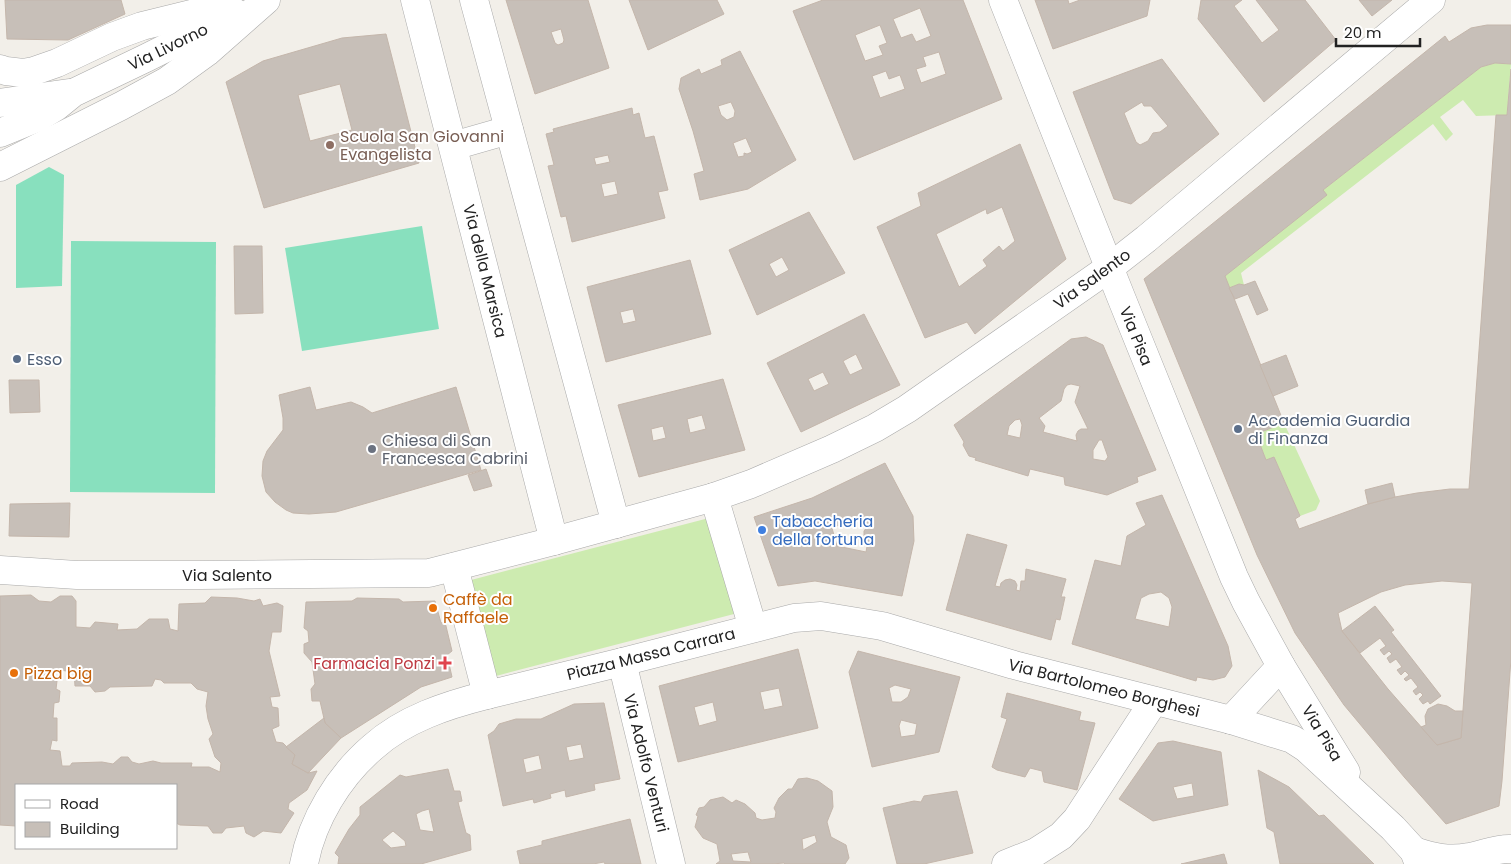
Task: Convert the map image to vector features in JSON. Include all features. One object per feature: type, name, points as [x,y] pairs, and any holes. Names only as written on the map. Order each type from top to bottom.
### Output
[{"type":"street","points":[[0,69],[6,72],[23,73],[34,71],[142,26],[251,0]]},
{"type":"street","name":"Via Livorno","points":[[73,93],[262,0]]},
{"type":"street","points":[[0,167],[167,81],[207,52],[266,0]]},
{"type":"street","name":"Via della Marsica","points":[[415,0],[554,541]]},
{"type":"street","points":[[474,0],[616,524]]},
{"type":"street","name":"Via Pisa","points":[[1003,0],[1234,578],[1281,666],[1362,799]]},
{"type":"street","name":"Via Salento","points":[[714,498],[751,484],[875,428],[937,390],[1109,268],[1146,239],[1431,0]]},
{"type":"street","points":[[0,103],[73,93]]},
{"type":"street","points":[[0,134],[39,117],[73,93]]},
{"type":"street","points":[[453,146],[509,130]]},
{"type":"street","points":[[487,694],[454,567],[714,498]]},
{"type":"street","name":"Piazza Massa Carrara","points":[[304,864],[315,828],[326,804],[349,771],[373,747],[398,730],[428,714],[487,694],[753,628],[714,498]]},
{"type":"street","name":"Via Salento","points":[[0,570],[77,574],[200,575],[429,573],[454,567]]},
{"type":"street","name":"Via Bartolomeo Borghesi","points":[[753,628],[803,617],[821,616],[882,626],[1014,665],[1231,720],[1280,735],[1300,744],[1362,799],[1393,828],[1417,858]]},
{"type":"street","name":"Via Adolfo Venturi","points":[[622,662],[670,864]]},
{"type":"street","points":[[1231,720],[1281,666]]},
{"type":"street","points":[[1006,864],[1036,852],[1061,836],[1078,819],[1154,701]]},
{"type":"street","points":[[1417,858],[1428,856],[1450,859],[1511,849]]},
{"type":"green space","points":[[1495,63],[1511,64],[1507,115],[1476,116],[1463,100],[1440,117],[1453,134],[1446,141],[1433,124],[1241,273],[1244,285],[1239,284],[1229,288],[1225,276],[1326,195],[1323,190],[1481,67]]},
{"type":"green space","points":[[49,167],[64,175],[62,286],[16,288],[16,185]]},
{"type":"green space","points":[[422,226],[439,329],[302,351],[285,248]]},
{"type":"green space","points":[[71,241],[216,242],[215,493],[70,492]]},
{"type":"green space","points":[[1284,423],[1320,501],[1316,510],[1300,516],[1274,457],[1266,460],[1256,434]]},
{"type":"green space","points":[[709,518],[734,614],[496,676],[471,580]]},
{"type":"building","points":[[5,0],[121,0],[125,14],[68,40],[7,39]]},
{"type":"building","points":[[506,0],[588,0],[609,68],[535,94]],"holes":[[[561,29],[563,43],[558,45],[555,43],[551,32]]]},
{"type":"building","points":[[629,0],[717,0],[724,14],[648,50]]},
{"type":"building","points":[[823,0],[963,0],[1002,99],[854,160],[793,11]],"holes":[[[920,8],[931,36],[916,42],[912,34],[901,38],[893,19]],[[880,25],[887,43],[879,46],[883,55],[865,61],[855,35]],[[939,52],[946,74],[921,83],[916,69],[926,66],[923,57]],[[886,71],[889,79],[900,75],[905,89],[880,98],[872,76]]]},
{"type":"building","points":[[1035,0],[1068,0],[1069,4],[1080,0],[1150,0],[1147,16],[1053,49]]},
{"type":"building","points":[[1201,0],[1242,0],[1234,6],[1262,43],[1279,30],[1256,0],[1305,0],[1336,40],[1264,102],[1198,19]]},
{"type":"building","points":[[1359,0],[1392,0],[1372,16]]},
{"type":"building","name":"Accademia Guardia di Finanza","points":[[1487,25],[1511,25],[1511,64],[1495,63],[1481,67],[1323,190],[1327,195],[1225,276],[1284,423],[1256,434],[1266,460],[1274,457],[1300,516],[1295,519],[1299,529],[1368,504],[1395,497],[1450,489],[1469,489],[1496,115],[1507,115],[1511,69],[1511,659],[1502,781],[1499,806],[1446,824],[1344,705],[1295,633],[1257,555],[1144,279],[1445,36],[1449,42],[1471,28]],"holes":[[[1442,581],[1472,583],[1461,738],[1437,745],[1388,689],[1342,631],[1338,613],[1381,592],[1405,585]]]},
{"type":"building","name":"Scuola San Giovanni Evangelista","points":[[386,34],[419,163],[264,208],[226,82],[263,61],[342,38]],"holes":[[[340,84],[352,130],[310,141],[298,95]]]},
{"type":"building","points":[[740,51],[796,160],[748,189],[700,200],[694,174],[704,171],[679,89],[681,78],[699,69],[701,74],[722,65],[721,60]],"holes":[[[731,102],[735,111],[734,117],[727,120],[721,115],[718,106]],[[746,138],[752,152],[744,153],[744,156],[738,157],[733,143]]]},
{"type":"building","points":[[1162,59],[1219,134],[1131,204],[1114,199],[1073,92]],"holes":[[[1142,102],[1144,106],[1151,106],[1168,126],[1160,132],[1153,133],[1148,141],[1140,145],[1136,142],[1124,113]]]},
{"type":"building","points":[[632,108],[633,115],[639,113],[645,138],[654,136],[668,190],[658,192],[665,218],[572,242],[566,216],[561,217],[548,166],[554,165],[546,134],[554,132],[553,129]],"holes":[[[608,155],[610,162],[596,165],[594,158]],[[615,181],[618,194],[604,197],[601,184]]]},
{"type":"building","points":[[1020,144],[1066,259],[975,334],[967,322],[925,338],[877,227],[921,206],[918,193]],"holes":[[[1002,207],[1015,241],[1003,251],[999,246],[983,260],[987,266],[959,287],[936,234],[986,209],[987,214]]]},
{"type":"building","points":[[809,212],[845,273],[757,315],[729,250]],"holes":[[[782,257],[789,270],[776,277],[769,264]]]},
{"type":"building","points":[[234,246],[262,246],[263,313],[235,314]]},
{"type":"building","points":[[690,260],[711,334],[606,362],[587,287]],"holes":[[[633,309],[636,321],[623,324],[620,312]]]},
{"type":"building","points":[[1255,281],[1268,310],[1257,315],[1248,294],[1235,299],[1229,288]]},
{"type":"building","points":[[864,314],[900,385],[801,432],[767,363]],"holes":[[[856,354],[863,369],[850,375],[843,361]],[[823,372],[829,384],[814,391],[808,379]]]},
{"type":"building","points":[[1086,337],[1103,345],[1156,470],[1137,477],[1138,482],[1107,495],[1065,485],[1064,477],[1030,469],[1028,476],[975,460],[976,458],[969,456],[963,445],[964,442],[954,425],[1071,339]],"holes":[[[1067,385],[1080,386],[1075,402],[1088,429],[1078,431],[1076,435],[1077,441],[1043,432],[1045,426],[1039,418],[1061,401],[1064,389]],[[1020,419],[1022,425],[1020,438],[1007,435],[1009,426],[1015,420]],[[1099,440],[1102,440],[1108,457],[1105,461],[1093,459],[1093,450]]]},
{"type":"building","points":[[1286,355],[1298,386],[1273,396],[1260,365]]},
{"type":"building","points":[[723,379],[745,450],[639,477],[618,405]],"holes":[[[702,415],[706,429],[690,433],[687,419]],[[663,426],[666,438],[653,441],[651,429]]]},
{"type":"building","points":[[9,380],[39,380],[40,412],[10,413]]},
{"type":"building","name":"Chiesa di San Francesca Cabrini","points":[[310,387],[316,410],[351,402],[372,413],[456,387],[481,470],[336,512],[309,514],[293,513],[286,510],[266,492],[262,476],[263,461],[267,451],[283,430],[279,395]]},
{"type":"building","points":[[885,463],[913,516],[914,541],[902,596],[815,581],[778,586],[754,517],[812,498]],"holes":[[[861,516],[867,527],[864,531],[864,537],[868,541],[866,552],[837,546],[832,528]]]},
{"type":"building","points":[[486,469],[492,486],[474,491],[468,475]]},
{"type":"building","points":[[1392,483],[1395,497],[1368,504],[1365,490]]},
{"type":"building","points":[[1162,495],[1228,646],[1232,666],[1225,677],[1213,680],[1197,677],[1196,681],[1072,644],[1095,560],[1121,566],[1127,536],[1146,525],[1136,503]],"holes":[[[1161,592],[1169,598],[1172,607],[1169,627],[1135,619],[1141,598],[1149,594]]]},
{"type":"building","points":[[70,503],[69,537],[9,536],[10,504]]},
{"type":"building","points":[[967,534],[1007,545],[995,586],[1000,587],[1001,583],[1010,579],[1015,581],[1017,585],[1016,590],[1020,591],[1021,581],[1025,581],[1026,569],[1066,579],[1061,597],[1065,597],[1060,620],[1056,619],[1051,640],[946,610]]},
{"type":"building","points":[[31,595],[39,601],[51,602],[60,596],[72,596],[76,601],[76,627],[90,628],[95,622],[118,624],[117,630],[137,629],[149,619],[168,619],[170,629],[178,631],[179,604],[205,603],[211,597],[254,601],[260,599],[263,606],[277,603],[283,606],[281,632],[272,632],[269,651],[280,696],[270,697],[272,707],[278,708],[279,726],[272,729],[276,742],[283,743],[295,755],[292,764],[308,773],[317,771],[307,790],[289,803],[288,809],[294,813],[281,833],[263,831],[254,837],[246,833],[244,826],[226,828],[222,833],[213,833],[208,826],[180,825],[178,824],[178,784],[15,784],[15,826],[0,825],[0,596]],"holes":[[[52,669],[74,672],[75,686],[90,686],[95,692],[105,691],[110,687],[152,686],[155,679],[161,680],[164,683],[191,683],[197,689],[208,692],[206,706],[213,734],[209,739],[215,757],[221,763],[220,772],[209,767],[191,767],[192,763],[161,763],[153,761],[139,764],[132,762],[128,757],[121,757],[113,764],[102,762],[72,763],[70,766],[62,766],[60,751],[50,750],[52,740],[57,741],[57,718],[53,718],[54,703],[59,702],[60,691],[56,689],[57,681],[50,678]]]},
{"type":"building","points":[[357,598],[399,599],[403,602],[435,601],[441,623],[445,622],[452,651],[447,655],[452,677],[421,687],[341,738],[325,723],[320,701],[312,701],[311,689],[315,684],[312,662],[304,653],[304,644],[309,642],[308,631],[304,628],[306,602],[352,601]]},
{"type":"building","points":[[1375,606],[1394,630],[1391,632],[1441,696],[1430,704],[1428,701],[1423,704],[1419,699],[1423,695],[1420,692],[1416,695],[1413,691],[1418,687],[1411,678],[1406,681],[1404,679],[1409,675],[1405,671],[1401,675],[1397,670],[1402,667],[1396,659],[1390,663],[1387,658],[1392,654],[1389,651],[1384,655],[1380,650],[1386,646],[1380,638],[1360,653],[1342,631]]},
{"type":"building","points":[[798,649],[818,728],[678,762],[659,686]],"holes":[[[779,688],[783,706],[764,710],[760,692]],[[713,702],[717,721],[699,726],[694,707]]]},
{"type":"building","points":[[858,651],[960,677],[939,752],[872,767],[849,672]],"holes":[[[895,685],[911,689],[908,697],[901,702],[892,702],[889,688]],[[901,720],[917,724],[915,735],[901,737],[899,726]]]},
{"type":"building","points":[[1007,693],[1081,712],[1079,720],[1095,723],[1077,790],[1044,782],[1042,771],[1030,768],[1025,777],[992,767],[1007,719],[1001,717]]},
{"type":"building","points":[[604,703],[620,779],[594,784],[595,790],[566,797],[565,790],[550,794],[551,798],[534,803],[533,799],[503,806],[488,735],[499,724],[516,719],[541,719],[574,704]],"holes":[[[581,744],[584,758],[569,761],[566,747]],[[539,755],[542,769],[526,773],[523,759]]]},
{"type":"building","points":[[1438,704],[1447,706],[1455,711],[1463,711],[1461,738],[1437,745],[1421,727],[1426,725],[1425,716],[1428,709]]},
{"type":"building","points":[[324,718],[325,723],[341,738],[308,773],[292,764],[295,755],[286,747]]},
{"type":"building","points":[[1173,741],[1221,752],[1228,805],[1153,821],[1119,799],[1158,743]],"holes":[[[1192,783],[1194,796],[1177,799],[1173,787]]]},
{"type":"building","points":[[448,769],[454,791],[460,791],[462,801],[458,802],[466,833],[470,835],[471,850],[421,864],[338,864],[339,857],[335,853],[360,815],[360,807],[400,775],[406,777]],"holes":[[[429,809],[434,832],[420,830],[416,814]],[[393,831],[405,841],[406,846],[391,848],[382,840]]]},
{"type":"building","points":[[1258,770],[1289,787],[1319,816],[1324,815],[1374,864],[1280,864],[1274,832],[1267,828]]},
{"type":"building","points":[[807,778],[818,781],[832,791],[833,807],[827,822],[831,837],[846,845],[849,858],[845,864],[716,864],[720,861],[717,844],[703,838],[695,827],[699,808],[704,807],[710,800],[723,797],[732,803],[736,800],[745,804],[755,813],[756,818],[762,820],[775,818],[776,812],[774,808],[779,798],[788,789],[792,789],[798,779]],"holes":[[[815,835],[817,842],[803,850],[802,839]],[[748,852],[751,862],[733,861],[731,854]]]},
{"type":"building","points":[[957,791],[973,853],[924,864],[897,864],[883,808],[914,801],[921,802],[924,796]]},
{"type":"building","points":[[630,819],[641,864],[605,864],[604,862],[593,864],[520,864],[517,851],[542,845],[542,841]]},
{"type":"building","points":[[1224,854],[1227,864],[1181,864]]},
{"type":"place","name":"Scuola San Giovanni Evangelista","points":[[330,145]]},
{"type":"place","name":"Esso","points":[[17,359]]},
{"type":"place","name":"Accademia Guardia di Finanza","points":[[1238,429]]},
{"type":"place","name":"Chiesa di San Francesca Cabrini","points":[[372,449]]},
{"type":"place","name":"Tabaccheria della fortuna","points":[[762,530]]},
{"type":"place","name":"Caffè da Raffaele","points":[[433,608]]},
{"type":"place","name":"Farmacia Ponzi","points":[[445,663]]},
{"type":"place","name":"Pizza big","points":[[14,673]]}]
